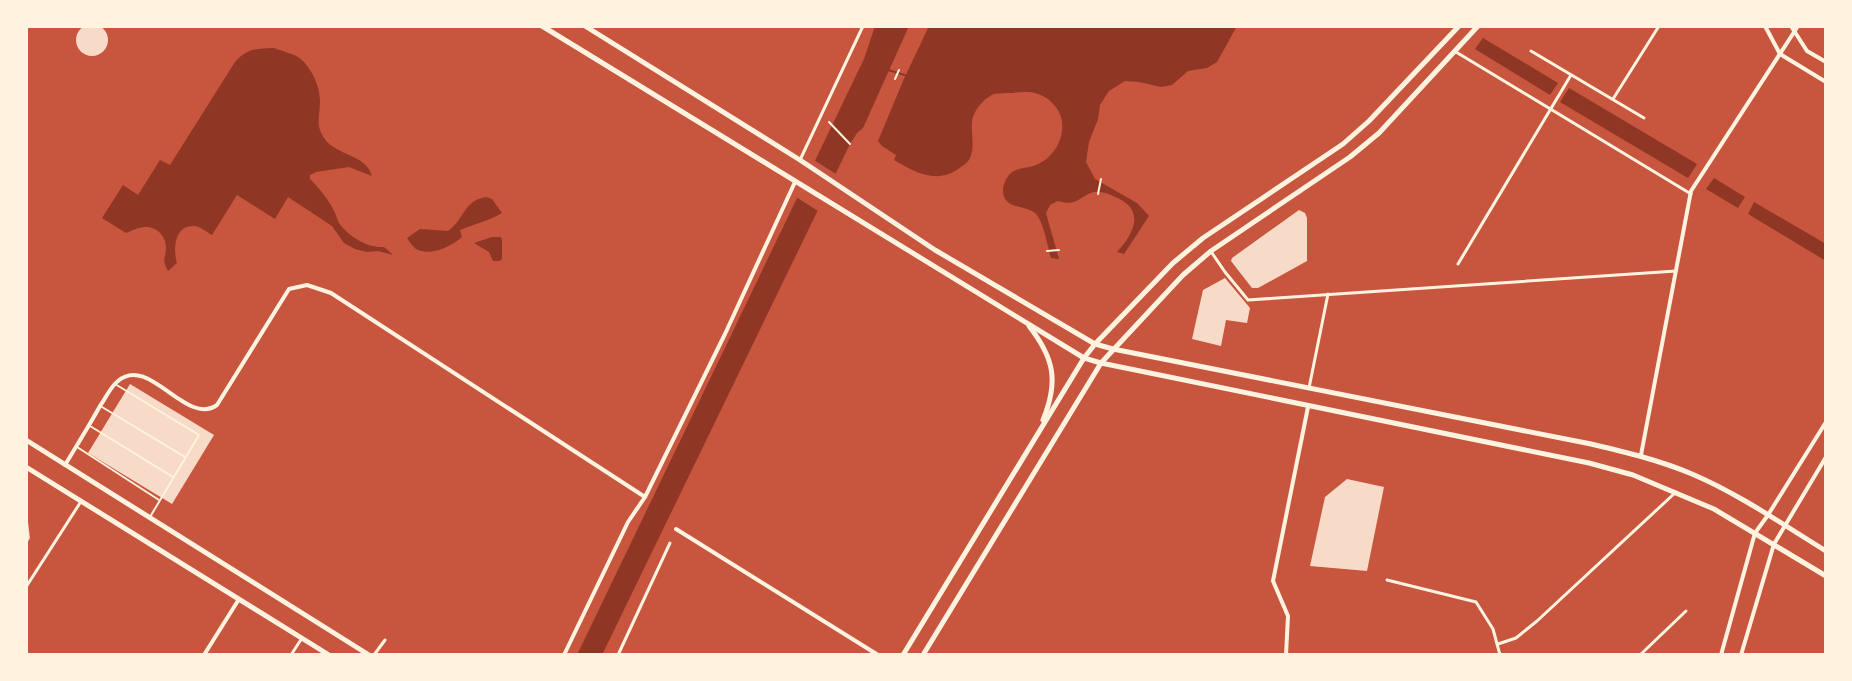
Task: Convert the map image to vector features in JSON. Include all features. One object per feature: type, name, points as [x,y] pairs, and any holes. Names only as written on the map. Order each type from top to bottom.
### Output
[{"type":"main road","points":[[542,26],[1084,358],[1589,463],[1633,475],[1714,509],[1826,576]]},
{"type":"main road","points":[[585,26],[811,167],[935,250],[1095,344],[1641,455],[1726,490],[1826,551]]},
{"type":"main road","points":[[903,655],[1095,344],[1173,263],[1203,238],[1343,144],[1369,121],[1459,26]]},
{"type":"main road","points":[[923,655],[1101,363],[1113,349],[1183,275],[1211,251],[1379,133],[1478,26]]},
{"type":"main road","points":[[1025,322],[1041,341],[1050,360],[1053,383],[1048,408],[1037,436]]},
{"type":"main road","points":[[26,440],[371,655]]},
{"type":"main road","points":[[26,467],[329,655]]},
{"type":"street","points":[[800,160],[863,26]]},
{"type":"street","points":[[1613,99],[1659,26]]},
{"type":"street","points":[[1765,26],[1780,54],[1826,82]]},
{"type":"street","points":[[1641,455],[1691,194],[1793,29],[1798,26]]},
{"type":"street","points":[[1793,29],[1807,51],[1826,62]]},
{"type":"street","points":[[1531,51],[1644,118]]},
{"type":"street","points":[[1456,52],[1691,194]]},
{"type":"street","points":[[1458,264],[1571,75]]},
{"type":"street","points":[[564,655],[628,522],[645,497],[725,334],[795,182]]},
{"type":"street","points":[[1211,251],[1248,300],[1676,271]]},
{"type":"street","points":[[65,465],[114,383],[128,375],[141,376],[191,406],[212,409],[289,289],[307,285],[331,293],[645,497]]},
{"type":"street","points":[[1309,388],[1328,294]]},
{"type":"street","points":[[1286,655],[1288,616],[1273,581],[1308,407]]},
{"type":"street","points":[[1721,655],[1755,533],[1826,422]]},
{"type":"street","points":[[1741,655],[1774,544],[1826,457]]},
{"type":"street","points":[[1498,644],[1516,638],[1537,621],[1676,492]]},
{"type":"street","points":[[26,587],[81,501]]},
{"type":"street","points":[[676,529],[878,655]]},
{"type":"street","points":[[618,655],[670,543]]},
{"type":"street","points":[[1387,580],[1476,602],[1493,629],[1500,655]]},
{"type":"street","points":[[204,655],[239,599]]},
{"type":"street","points":[[1640,655],[1686,611]]},
{"type":"street","points":[[291,655],[302,638]]},
{"type":"street","points":[[371,655],[385,640]]},
{"type":"lane","points":[[114,383],[199,435],[149,518]]},
{"type":"lane","points":[[101,406],[186,457]]},
{"type":"lane","points":[[89,426],[174,477]]},
{"type":"lane","points":[[76,447],[160,500]]},
{"type":"path","points":[[895,79],[899,70]]},
{"type":"path","points":[[829,122],[850,144]]},
{"type":"path","points":[[1098,194],[1101,179]]},
{"type":"path","points":[[1047,251],[1059,250]]},
{"type":"shaded area","points":[[875,26],[909,26],[863,128],[850,144],[602,655],[577,655],[864,59]]},
{"type":"shaded area","points":[[929,26],[1237,26],[1217,62],[1207,68],[1188,71],[1172,85],[1161,87],[1125,81],[1109,91],[1100,105],[1086,162],[1095,179],[1137,203],[1149,216],[1124,254],[1117,252],[1129,237],[1134,214],[1123,201],[1096,192],[1074,202],[1058,201],[1050,205],[1046,213],[1059,259],[1051,258],[1038,216],[1010,204],[1003,190],[1010,174],[1044,161],[1059,143],[1061,117],[1048,99],[1026,92],[994,94],[986,99],[973,118],[970,158],[961,167],[944,175],[927,175],[911,169],[894,160],[896,155],[878,141]]},
{"type":"shaded area","points":[[1483,38],[1558,83],[1550,95],[1475,49]]},
{"type":"shaded area","points":[[274,48],[298,57],[307,66],[318,89],[321,133],[329,144],[364,163],[372,176],[349,167],[316,172],[310,175],[310,179],[327,198],[339,223],[348,233],[365,244],[384,247],[393,255],[367,252],[344,243],[332,226],[288,197],[275,219],[237,195],[212,235],[196,226],[182,230],[175,245],[177,263],[168,271],[164,261],[166,243],[160,232],[145,227],[126,233],[102,218],[123,185],[138,195],[160,160],[170,165],[235,62],[253,50]]},
{"type":"shaded area","points":[[1569,88],[1697,164],[1688,178],[1560,102]]},
{"type":"shaded area","points":[[1714,178],[1745,197],[1738,208],[1706,189]]},
{"type":"shaded area","points":[[486,197],[492,199],[502,213],[460,230],[462,237],[447,247],[422,251],[407,238],[420,229],[448,231],[468,206]]},
{"type":"shaded area","points":[[1754,202],[1826,244],[1826,261],[1748,214]]},
{"type":"shaded area","points":[[501,237],[502,240],[500,261],[493,261],[489,252],[474,243]]},
{"type":"pier","points":[[814,160],[836,174],[818,211],[796,197]]},
{"type":"building","points":[[92,24],[103,29],[108,40],[103,51],[92,56],[81,51],[76,40],[81,29]]},
{"type":"building","points":[[1299,210],[1307,218],[1307,261],[1258,288],[1252,288],[1231,261],[1232,258]]},
{"type":"building","points":[[1225,278],[1250,308],[1247,323],[1226,320],[1221,346],[1192,339],[1203,290]]},
{"type":"building","points":[[130,384],[214,435],[172,504],[88,453]]},
{"type":"building","points":[[1347,479],[1384,487],[1367,571],[1310,566],[1325,497]]},
{"type":"building","points":[[26,522],[30,538],[26,545]]},
{"type":"waterway","points":[[888,70],[905,75]]}]
